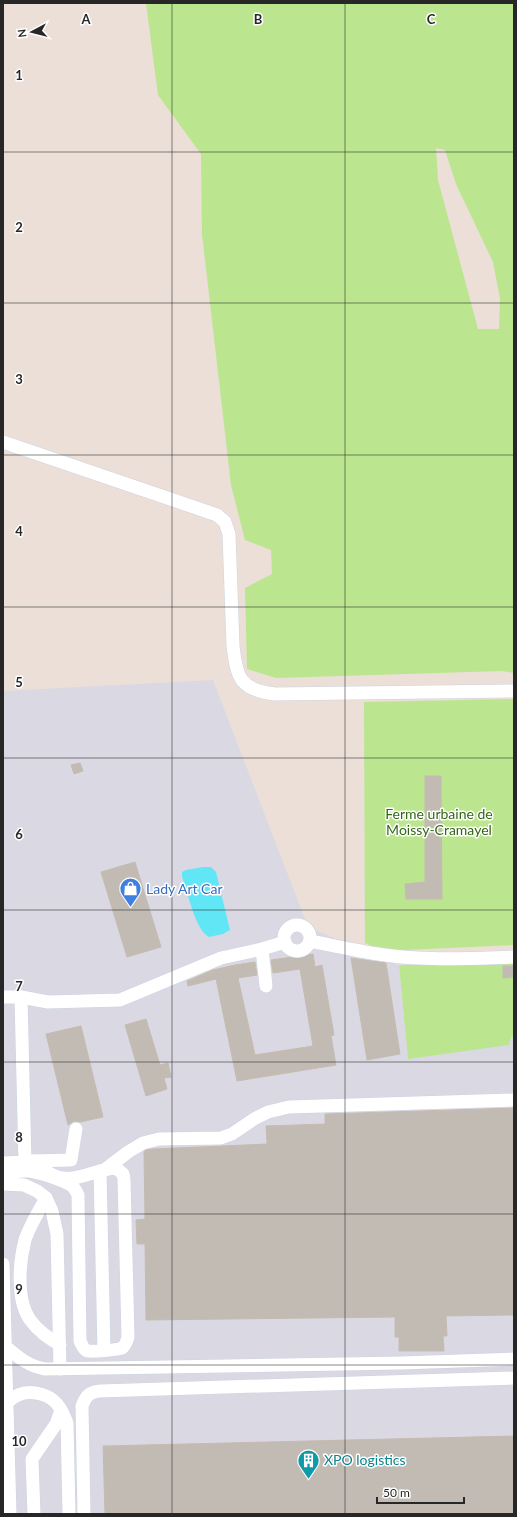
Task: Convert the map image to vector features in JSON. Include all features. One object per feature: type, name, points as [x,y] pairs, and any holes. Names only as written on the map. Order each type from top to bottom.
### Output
[{"type":"street","points":[[3,442],[217,514],[225,522],[230,534],[233,646],[235,664],[239,678],[248,686],[260,692],[275,694],[514,691]]},
{"type":"street","points":[[294,924],[299,924],[308,930],[310,934],[310,941],[306,948],[300,951],[292,950],[285,942],[285,933],[287,929],[294,924]]},
{"type":"street","points":[[310,941],[387,955],[419,958],[514,957]]},
{"type":"street","points":[[3,997],[21,997],[48,1002],[120,1000],[221,958],[262,949],[285,942]]},
{"type":"street","points":[[262,949],[266,986]]},
{"type":"street","points":[[21,997],[30,1161]]},
{"type":"street","points":[[103,1170],[128,1152],[143,1144],[159,1139],[221,1138],[232,1134],[254,1119],[268,1112],[289,1107],[514,1100]]},
{"type":"street","points":[[3,1163],[71,1160],[76,1129]]},
{"type":"street","points":[[3,1175],[16,1171],[38,1172],[70,1185],[76,1190],[78,1195],[80,1341],[83,1348],[88,1351],[118,1350],[123,1347],[128,1337],[123,1174],[116,1168],[103,1170],[86,1176],[66,1179],[48,1173],[30,1161]]},
{"type":"street","points":[[103,1170],[104,1350]]},
{"type":"street","points":[[3,1184],[24,1185],[37,1190],[46,1198],[52,1211],[57,1234],[60,1369]]},
{"type":"street","points":[[46,1198],[25,1239],[20,1267],[20,1290],[24,1306],[30,1320],[41,1332],[60,1345]]},
{"type":"street","points":[[3,1264],[10,1514]]},
{"type":"street","points":[[5,1346],[22,1361],[36,1368],[45,1369],[393,1364],[514,1359]]},
{"type":"street","points":[[84,1514],[82,1406],[85,1399],[91,1392],[514,1378]]},
{"type":"street","points":[[7,1403],[18,1395],[32,1393],[43,1394],[55,1401],[62,1410],[67,1423],[69,1514]]},
{"type":"street","points":[[34,1514],[32,1459],[56,1424],[62,1410]]},
{"type":"shaded area","points":[[213,680],[308,927],[399,965],[408,1059],[514,1037],[514,1514],[3,1514],[3,691]]},
{"type":"green space","points":[[146,3],[514,3],[514,673],[502,671],[276,678],[247,669],[245,588],[272,574],[271,550],[245,540],[231,485],[202,234],[201,154],[158,95]],"holes":[[[436,148],[445,150],[456,184],[493,262],[500,299],[499,329],[478,329],[438,180]]]},
{"type":"green space","name":"Ferme urbaine de Moissy-Cramayel","points":[[514,699],[514,945],[383,951],[365,943],[364,702]]},
{"type":"green space","points":[[514,964],[514,1037],[511,1037],[509,1045],[408,1059],[399,965]]},
{"type":"water","points":[[211,867],[216,872],[230,930],[223,934],[209,937],[204,933],[196,919],[182,877],[182,872],[186,870]]},
{"type":"building","points":[[80,763],[83,771],[74,774],[71,765]]},
{"type":"building","points":[[425,776],[441,776],[442,899],[406,899],[405,884],[425,882]]},
{"type":"building","points":[[135,862],[161,947],[127,957],[101,872]]},
{"type":"building","points":[[313,954],[315,967],[322,965],[334,1035],[331,1036],[336,1065],[237,1081],[216,979],[188,986],[187,981],[213,970],[255,962],[257,975],[238,978],[255,1055],[313,1046],[300,969],[273,973],[271,960]]},
{"type":"building","points":[[351,958],[386,963],[400,1054],[367,1060]]},
{"type":"building","points":[[503,966],[514,966],[514,977],[503,978]]},
{"type":"building","points":[[146,1019],[160,1065],[168,1063],[171,1077],[164,1078],[167,1089],[146,1096],[125,1025]]},
{"type":"building","points":[[81,1026],[103,1117],[80,1122],[74,1121],[68,1125],[46,1034]]},
{"type":"building","points":[[514,1108],[514,1315],[446,1316],[447,1336],[443,1336],[444,1351],[399,1351],[399,1337],[395,1337],[395,1317],[146,1320],[145,1244],[137,1244],[136,1220],[145,1219],[144,1152],[146,1150],[267,1144],[266,1126],[325,1124],[325,1114]]},
{"type":"building","name":"XPO logistics","points":[[514,1436],[514,1514],[105,1514],[103,1446]]},
{"type":"place","name":"Lady Art Car","points":[[131,908]]},
{"type":"place","name":"XPO logistics","points":[[309,1480]]}]
